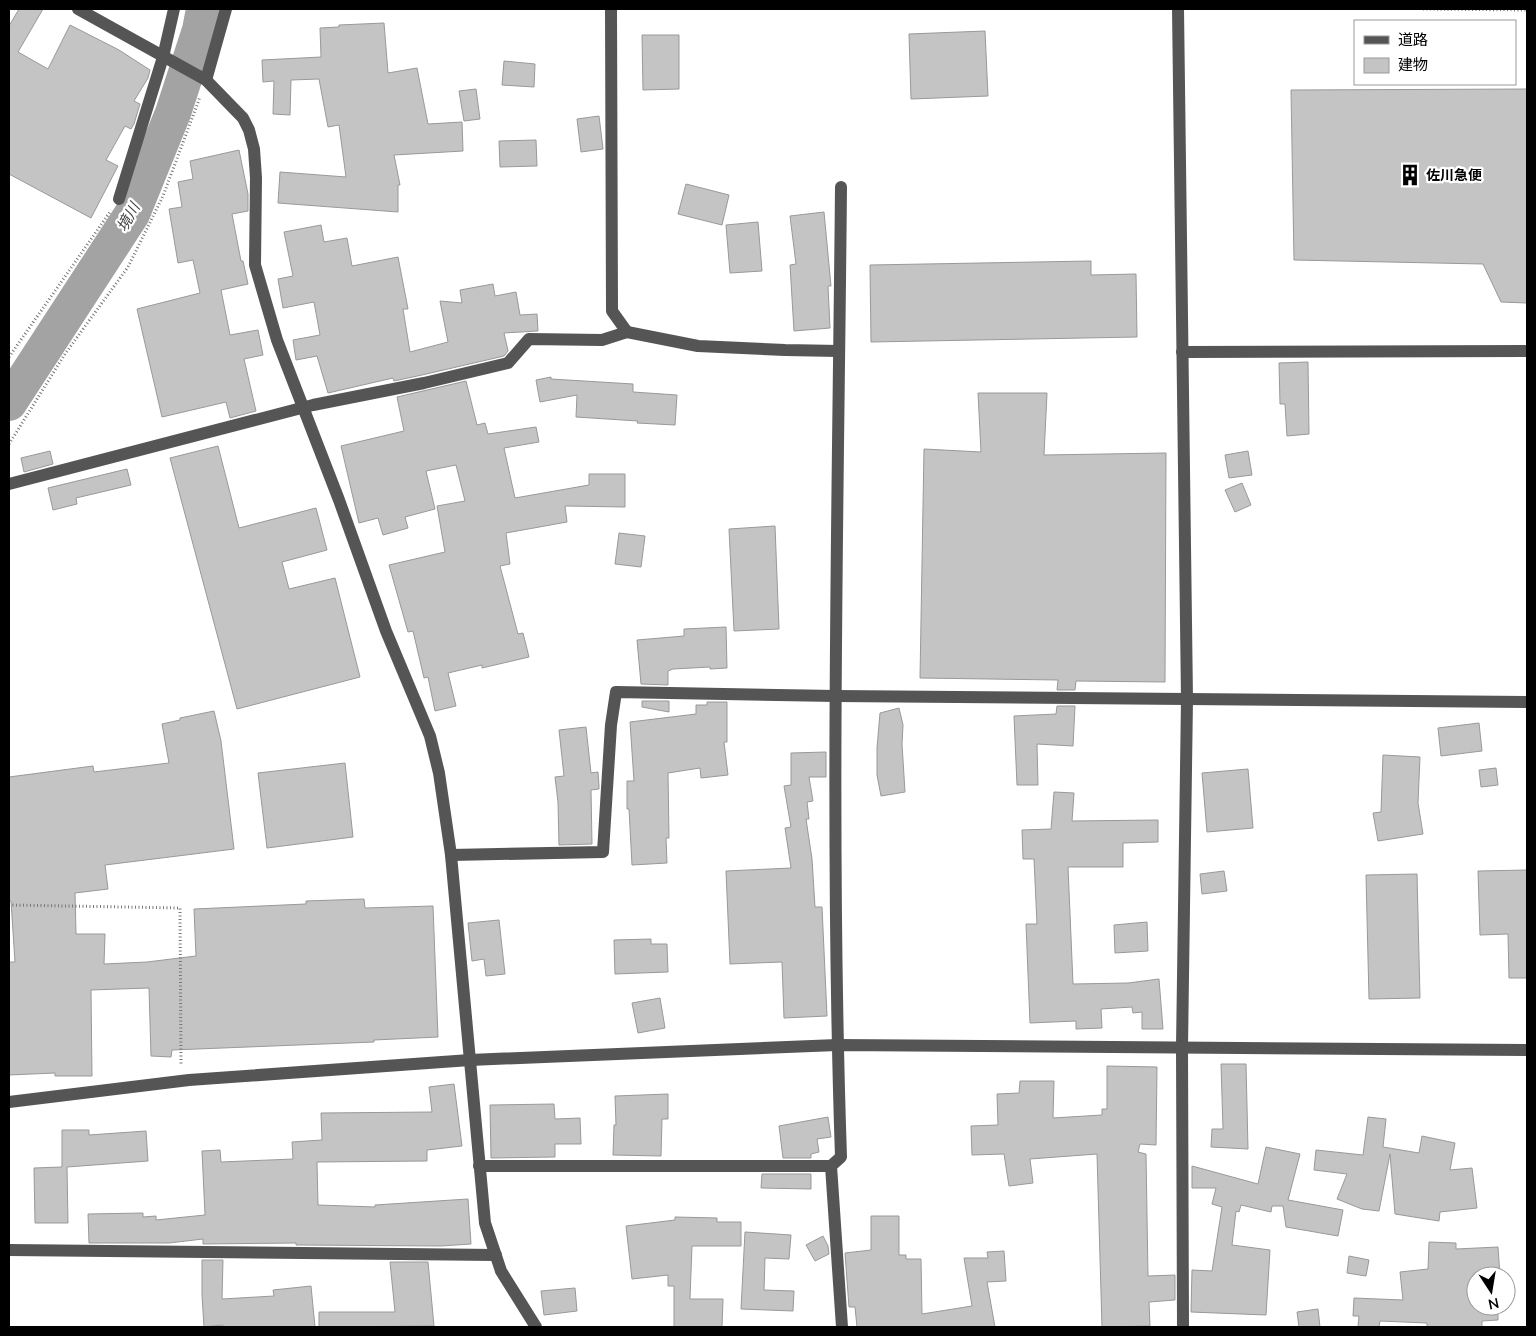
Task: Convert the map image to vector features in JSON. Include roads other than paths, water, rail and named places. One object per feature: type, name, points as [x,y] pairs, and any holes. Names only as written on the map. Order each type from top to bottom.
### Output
[{"type":"street","points":[[78,9],[206,80],[243,118],[252,139],[256,178],[255,265],[277,340],[386,631],[430,736],[439,773],[451,856],[485,1223],[501,1271],[536,1327]]},
{"type":"street","points":[[119,199],[167,59],[174,9]]},
{"type":"street","points":[[206,80],[226,9]]},
{"type":"street","points":[[611,9],[612,311],[627,332]]},
{"type":"street","points":[[1178,9],[1186,700],[1182,1047],[1183,1327]]},
{"type":"street","points":[[479,1166],[831,1166],[841,1157],[837,1045],[836,696],[841,187]]},
{"type":"street","points":[[9,484],[304,408],[508,363],[529,339],[602,340],[627,332],[698,346],[839,351]]},
{"type":"street","points":[[1182,352],[1527,351]]},
{"type":"street","points":[[451,856],[603,852],[611,725],[616,692],[1186,700],[1527,702]]},
{"type":"street","points":[[9,1102],[181,1080],[470,1060],[837,1045],[1527,1050]]},
{"type":"street","points":[[831,1166],[842,1327]]},
{"type":"street","points":[[9,1250],[496,1255]]},
{"type":"waterway","name":"境川","points":[[9,403],[132,214],[173,113],[200,30],[204,9]]},
{"type":"place","name":"佐川急便","points":[[1410,175]]}]
